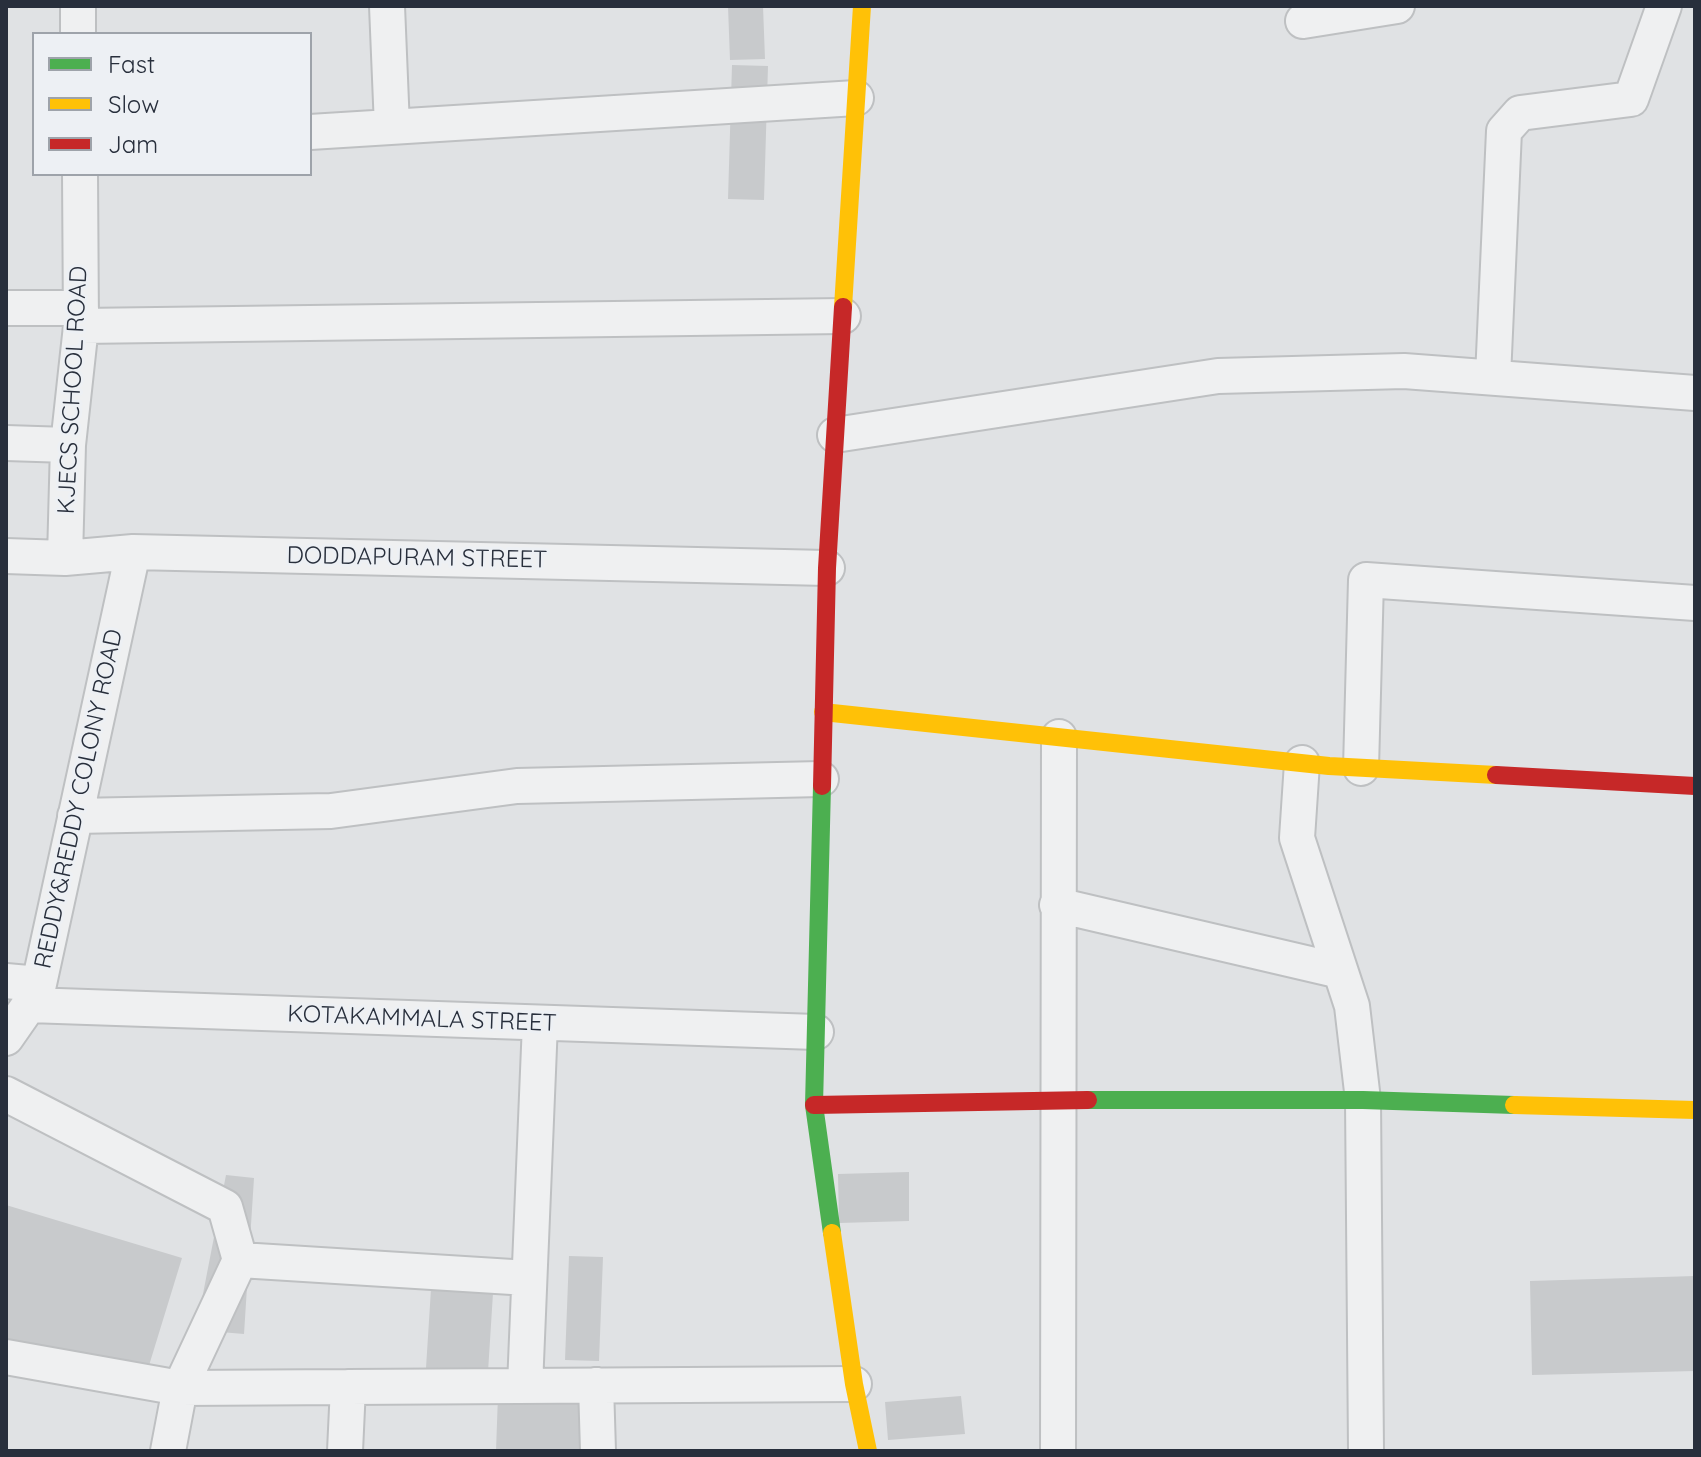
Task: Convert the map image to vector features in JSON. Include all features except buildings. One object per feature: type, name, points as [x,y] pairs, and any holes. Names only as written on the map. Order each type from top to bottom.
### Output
[{"type":"street","points":[[78,6],[78,32]]},
{"type":"street","points":[[387,6],[392,127]]},
{"type":"street","points":[[862,6],[827,568],[814,1105],[854,1384],[868,1451]]},
{"type":"street","points":[[1303,21],[1397,6]]},
{"type":"street","points":[[1493,377],[1504,131],[1520,113],[1631,99],[1664,6]]},
{"type":"street","points":[[312,132],[856,98]]},
{"type":"street","name":"KJECS SCHOOL ROAD","points":[[65,558],[68,445],[81,317],[80,176]]},
{"type":"street","points":[[6,308],[81,317],[843,316]]},
{"type":"street","points":[[835,435],[1218,376],[1404,371],[1695,393]]},
{"type":"street","points":[[6,443],[68,445]]},
{"type":"street","name":"DODDAPURAM STREET","points":[[6,556],[65,558],[133,552],[827,568]]},
{"type":"street","name":"REDDY&REDDY COLONY ROAD","points":[[6,1038],[25,990],[75,816],[133,552]]},
{"type":"street","points":[[1361,768],[1366,580],[1695,603]]},
{"type":"street","points":[[823,712],[1302,763],[1695,786]]},
{"type":"street","points":[[1058,1451],[1059,737]]},
{"type":"street","points":[[1302,763],[1297,838],[1352,1006],[1363,1100],[1366,1451]]},
{"type":"street","points":[[75,816],[331,811],[517,786],[821,779]]},
{"type":"street","points":[[1057,905],[1340,971]]},
{"type":"street","name":"KOTAKAMMALA STREET","points":[[25,990],[540,1023],[816,1032]]},
{"type":"street","points":[[525,1386],[540,1023]]},
{"type":"street","points":[[6,1094],[225,1207],[240,1260],[180,1388],[168,1451]]},
{"type":"street","points":[[814,1105],[1057,1100],[1363,1100],[1695,1110]]},
{"type":"street","points":[[240,1260],[528,1278]]},
{"type":"street","points":[[6,1357],[180,1388],[854,1384]]},
{"type":"street","points":[[596,1385],[598,1451]]},
{"type":"street","points":[[345,1451],[348,1387]]},
{"type":"traffic: fast","points":[[822,786],[814,1105],[832,1233]]},
{"type":"traffic: fast","points":[[1088,1100],[1363,1100],[1514,1105]]},
{"type":"traffic: slow","points":[[843,307],[862,6]]},
{"type":"traffic: slow","points":[[823,712],[1329,766],[1496,775]]},
{"type":"traffic: slow","points":[[1514,1105],[1695,1110]]},
{"type":"traffic: slow","points":[[832,1233],[854,1384],[868,1451]]},
{"type":"traffic: jam","points":[[822,786],[827,568],[843,307]]},
{"type":"traffic: jam","points":[[1496,775],[1695,786]]},
{"type":"traffic: jam","points":[[814,1105],[1088,1100]]}]
